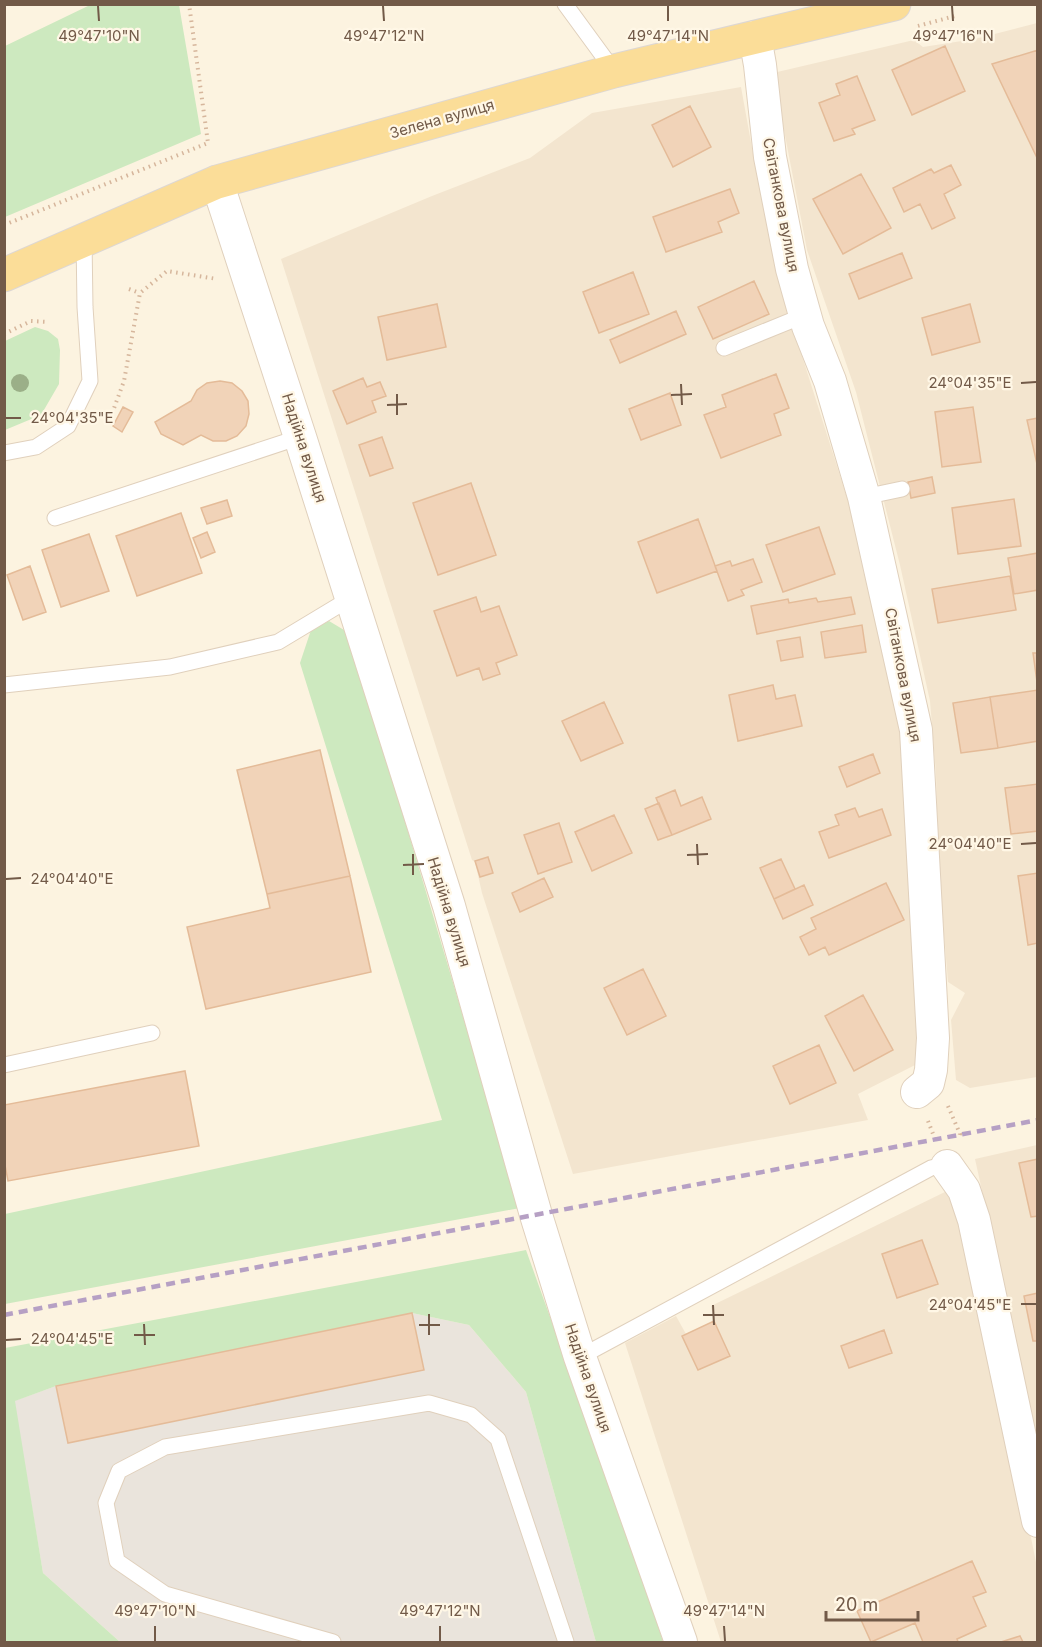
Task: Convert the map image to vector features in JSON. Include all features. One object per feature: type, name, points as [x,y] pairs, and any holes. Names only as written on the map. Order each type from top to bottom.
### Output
[{"type":"main road","name":"Зелена вулиця","points":[[4,275],[217,182],[614,70],[755,37],[905,16]]},
{"type":"street","name":"Світанкова вулиця","points":[[755,37],[770,157],[792,269],[830,381],[864,497],[916,730],[933,1038],[931,1070],[922,1088]]},
{"type":"street","name":"Надійна вулиця","points":[[217,182],[448,906],[536,1215],[580,1357],[681,1642]]},
{"type":"street","points":[[950,1169],[964,1190],[974,1220],[1038,1521]]},
{"type":"lane","points":[[565,4],[614,70]]},
{"type":"lane","points":[[4,453],[36,447],[68,426],[90,381],[84,239]]},
{"type":"lane","points":[[724,348],[806,315]]},
{"type":"lane","points":[[55,518],[300,437]]},
{"type":"lane","points":[[864,497],[902,489]]},
{"type":"lane","points":[[4,685],[170,667],[278,642],[351,598]]},
{"type":"lane","points":[[4,1065],[152,1034]]},
{"type":"lane","points":[[580,1357],[931,1168],[950,1169]]},
{"type":"lane","points":[[333,1642],[165,1594],[117,1561],[106,1503],[119,1471],[165,1447],[429,1403],[471,1415],[498,1439],[566,1642]]},
{"type":"path","points":[[4,225],[208,143],[189,4]]},
{"type":"path","points":[[905,16],[955,16]]},
{"type":"path","points":[[110,418],[124,381],[140,293],[167,271],[225,280]]},
{"type":"path","points":[[129,289],[140,293]]},
{"type":"path","points":[[4,334],[32,321],[49,321]]},
{"type":"path","points":[[922,1088],[935,1139],[950,1169]]},
{"type":"path","points":[[922,1088],[946,1101],[960,1134],[950,1169]]},
{"type":"shaded area","points":[[1037,23],[1037,1077],[970,1088],[956,1080],[951,1020],[965,993],[948,982],[939,873],[936,774],[930,701],[900,565],[856,392],[807,250],[773,73],[914,40],[923,47],[975,39]]},
{"type":"shaded area","points":[[741,87],[756,170],[796,337],[876,589],[904,761],[922,1046],[917,1064],[858,1094],[868,1120],[573,1174],[281,259],[530,158],[592,113]]},
{"type":"shaded area","points":[[1037,1145],[1037,1439],[975,1159]]},
{"type":"shaded area","points":[[949,1190],[987,1322],[1037,1567],[1037,1642],[721,1642],[625,1343],[676,1316],[686,1334],[714,1321],[711,1306]]},
{"type":"shaded area","points":[[412,1313],[469,1325],[526,1392],[596,1642],[120,1642],[43,1573],[14,1401],[56,1386]]},
{"type":"green space","points":[[90,5],[179,5],[201,134],[5,217],[5,46]]},
{"type":"green space","points":[[35,327],[48,331],[58,339],[59,384],[41,415],[5,430],[5,341]]},
{"type":"green space","points":[[329,621],[349,633],[520,1208],[5,1304],[5,1214],[442,1120],[300,663],[311,630]]},
{"type":"green space","points":[[526,1250],[642,1573],[663,1642],[596,1642],[526,1392],[469,1325],[412,1313],[56,1386],[15,1401],[43,1573],[120,1642],[5,1642],[5,1348]]},
{"type":"building","points":[[945,46],[965,91],[912,115],[892,70]]},
{"type":"building","points":[[1038,50],[1038,160],[992,64]]},
{"type":"building","points":[[857,76],[875,120],[852,129],[855,134],[834,141],[819,103],[840,95],[836,84]]},
{"type":"building","points":[[690,106],[711,147],[673,167],[652,125]]},
{"type":"building","points":[[951,165],[961,185],[944,194],[955,218],[932,229],[920,204],[904,212],[893,188],[931,169],[934,173]]},
{"type":"building","points":[[861,174],[891,228],[843,254],[813,199]]},
{"type":"building","points":[[730,189],[739,213],[718,222],[722,232],[666,252],[653,217]]},
{"type":"building","points":[[902,253],[912,278],[859,299],[849,274]]},
{"type":"building","points":[[633,272],[649,314],[599,333],[583,292]]},
{"type":"building","points":[[754,281],[769,314],[713,339],[698,307]]},
{"type":"building","points":[[437,304],[446,347],[387,360],[378,317]]},
{"type":"building","points":[[970,304],[980,342],[932,355],[922,318]]},
{"type":"building","points":[[676,311],[686,334],[620,363],[610,340]]},
{"type":"building","points":[[776,374],[789,408],[774,414],[781,435],[721,458],[704,415],[726,407],[722,395]]},
{"type":"building","points":[[363,378],[367,387],[380,382],[386,396],[372,401],[376,412],[347,424],[333,391]]},
{"type":"building","points":[[220,381],[232,383],[242,391],[248,401],[249,414],[246,426],[237,436],[226,441],[213,441],[201,435],[183,445],[161,434],[155,422],[191,401],[197,390],[207,383]]},
{"type":"building","points":[[670,393],[681,425],[641,440],[629,409]]},
{"type":"building","points":[[123,407],[133,412],[122,432],[113,426]]},
{"type":"building","points":[[973,407],[981,462],[942,467],[935,412]]},
{"type":"building","points":[[1038,418],[1038,464],[1037,464],[1027,420]]},
{"type":"building","points":[[382,437],[393,468],[370,476],[359,445]]},
{"type":"building","points":[[932,477],[935,493],[911,498],[908,482]]},
{"type":"building","points":[[471,483],[496,555],[438,575],[413,503]]},
{"type":"building","points":[[1014,499],[1021,546],[958,554],[952,508]]},
{"type":"building","points":[[227,500],[232,516],[207,524],[201,508]]},
{"type":"building","points":[[181,513],[202,573],[137,596],[116,536]]},
{"type":"building","points":[[698,519],[717,571],[657,593],[638,542]]},
{"type":"building","points":[[819,527],[835,574],[783,592],[766,545]]},
{"type":"building","points":[[207,532],[215,552],[201,558],[193,538]]},
{"type":"building","points":[[89,534],[109,591],[61,607],[42,550]]},
{"type":"building","points":[[1038,553],[1038,590],[1014,594],[1008,558]]},
{"type":"building","points":[[753,559],[762,582],[741,590],[744,595],[728,601],[715,566],[730,561],[732,566]]},
{"type":"building","points":[[30,566],[46,612],[23,620],[7,575]]},
{"type":"building","points":[[1010,576],[1016,610],[938,623],[932,589]]},
{"type":"building","points":[[476,597],[481,612],[499,606],[517,655],[496,663],[500,674],[483,680],[479,668],[457,676],[434,611]]},
{"type":"building","points":[[851,597],[855,614],[757,634],[751,606],[788,599],[789,603],[816,598],[818,602]]},
{"type":"building","points":[[862,625],[866,652],[825,658],[821,632]]},
{"type":"building","points":[[800,637],[803,657],[781,661],[777,641]]},
{"type":"building","points":[[1033,653],[1038,653],[1038,682],[1037,682]]},
{"type":"building","points":[[773,685],[776,699],[795,695],[802,726],[738,741],[729,695]]},
{"type":"building","points":[[1038,690],[1038,741],[998,748],[990,697]]},
{"type":"building","points":[[990,697],[998,748],[961,753],[953,703]]},
{"type":"building","points":[[604,702],[623,743],[581,761],[562,721]]},
{"type":"building","points":[[320,750],[350,876],[267,894],[237,770]]},
{"type":"building","points":[[873,754],[880,773],[847,787],[839,767]]},
{"type":"building","points":[[1038,784],[1038,831],[1011,834],[1005,788]]},
{"type":"building","points":[[675,790],[681,806],[702,797],[711,819],[672,835],[656,798]]},
{"type":"building","points":[[659,803],[672,835],[658,840],[645,809]]},
{"type":"building","points":[[855,808],[859,817],[882,809],[891,835],[829,858],[819,832],[839,825],[835,815]]},
{"type":"building","points":[[614,815],[632,853],[592,871],[575,832]]},
{"type":"building","points":[[559,823],[572,862],[538,874],[524,835]]},
{"type":"building","points":[[488,857],[493,873],[480,877],[475,861]]},
{"type":"building","points":[[781,859],[795,889],[774,899],[760,868]]},
{"type":"building","points":[[1038,873],[1038,943],[1028,945],[1018,876]]},
{"type":"building","points":[[350,876],[371,972],[206,1009],[187,927],[270,908],[267,894]]},
{"type":"building","points":[[544,878],[553,897],[520,912],[512,893]]},
{"type":"building","points":[[886,883],[904,920],[829,955],[825,947],[809,955],[800,937],[816,929],[811,918]]},
{"type":"building","points":[[804,885],[813,905],[783,919],[774,899]]},
{"type":"building","points":[[643,969],[666,1016],[627,1035],[604,988]]},
{"type":"building","points":[[863,995],[893,1050],[854,1071],[825,1016]]},
{"type":"building","points":[[819,1045],[836,1083],[790,1104],[773,1066]]},
{"type":"building","points":[[185,1071],[199,1146],[8,1181],[4,1160],[4,1105]]},
{"type":"building","points":[[1038,1159],[1038,1216],[1031,1217],[1019,1163]]},
{"type":"building","points":[[922,1240],[938,1284],[897,1298],[882,1254]]},
{"type":"building","points":[[1038,1293],[1038,1341],[1033,1341],[1024,1296]]},
{"type":"building","points":[[412,1313],[424,1370],[68,1443],[56,1386]]},
{"type":"building","points":[[714,1321],[730,1356],[698,1370],[682,1336]]},
{"type":"building","points":[[884,1330],[892,1353],[849,1368],[841,1346]]},
{"type":"building","points":[[972,1561],[986,1592],[973,1597],[986,1626],[957,1639],[958,1642],[923,1642],[915,1623],[871,1642],[857,1611]]},
{"type":"building","points":[[1020,1636],[1023,1642],[1001,1642]]},
{"type":"railway","points":[[4,1315],[1038,1120]]}]
